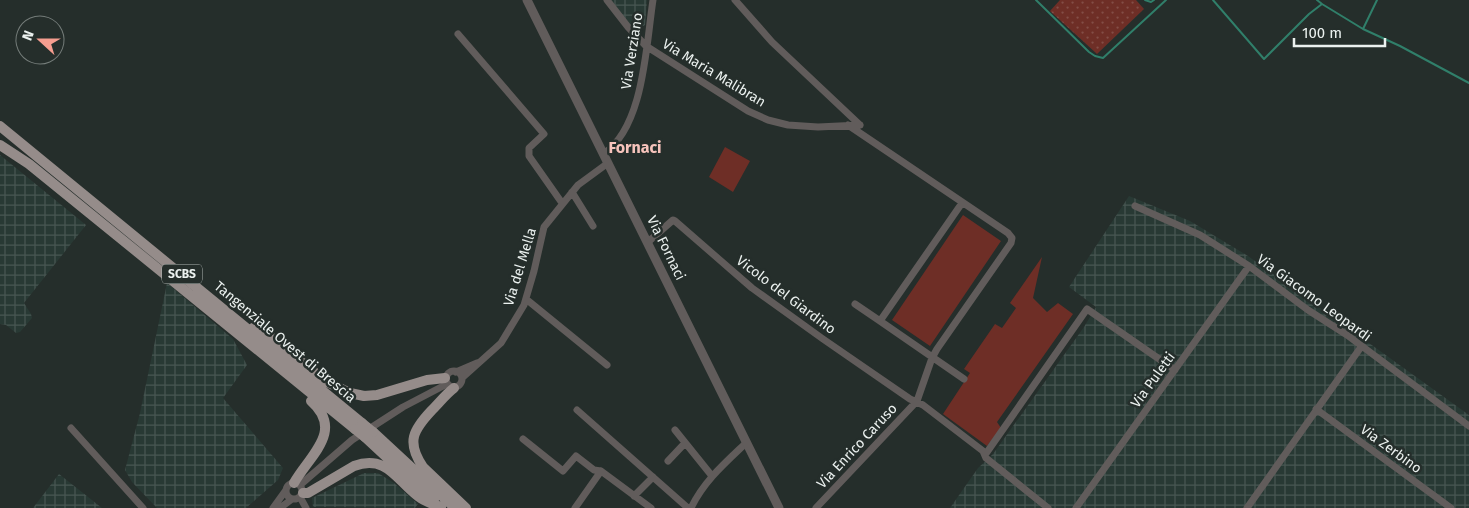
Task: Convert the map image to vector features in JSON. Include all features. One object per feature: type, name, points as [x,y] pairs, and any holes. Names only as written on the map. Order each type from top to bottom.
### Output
[{"type":"main road","name":"Tangenziale Ovest di Brescia","points":[[0,126],[247,327],[455,508]]},
{"type":"main road","name":"Tangenziale Ovest di Brescia","points":[[0,145],[29,164],[236,331],[359,426]]},
{"type":"main road","points":[[247,327],[259,329],[267,334],[325,381],[350,393],[364,396],[378,395],[427,380],[449,383],[414,433],[413,446],[418,460],[423,467],[466,508]]},
{"type":"main road","points":[[236,331],[249,350],[320,409],[325,427],[322,444],[300,471],[296,492],[308,493],[354,466],[362,463],[374,463],[391,471],[419,497],[441,508]]},
{"type":"main road","name":"Tangenziale Ovest di Brescia","points":[[369,435],[441,508]]},
{"type":"street","name":"Via Fornaci","points":[[527,0],[779,508]]},
{"type":"street","name":"Via Maria Malibran","points":[[607,0],[646,46],[748,111],[768,120],[788,125],[818,127],[860,125],[772,42],[734,0]]},
{"type":"street","name":"Via Verziano","points":[[605,159],[619,141],[638,94],[653,0]]},
{"type":"street","points":[[458,34],[544,134],[529,148],[529,156],[562,203]]},
{"type":"street","points":[[848,125],[1008,233],[1012,238],[1011,243],[932,358],[916,401],[983,451],[986,458],[1048,508]]},
{"type":"street","name":"Via del Mella","points":[[280,508],[352,440],[403,407],[449,383],[461,384],[462,378],[501,343],[524,305],[544,227],[562,203],[605,159]]},
{"type":"street","points":[[572,192],[593,226]]},
{"type":"street","points":[[880,321],[962,203]]},
{"type":"street","name":"Via Giacomo Leopardi","points":[[1135,206],[1200,236],[1249,266],[1322,320],[1347,335],[1469,426]]},
{"type":"street","name":"Vicolo del Giardino","points":[[648,242],[673,220],[675,221],[752,288],[910,399],[916,401]]},
{"type":"street","name":"Via Puletti","points":[[1076,508],[1249,266]]},
{"type":"street","points":[[526,299],[607,365]]},
{"type":"street","points":[[855,304],[964,379]]},
{"type":"street","points":[[985,454],[1086,309],[1175,370]]},
{"type":"street","points":[[1247,508],[1361,347]]},
{"type":"street","name":"Via del Mella","points":[[449,383],[448,373],[456,372],[482,361]]},
{"type":"street","points":[[456,372],[462,378]]},
{"type":"street","name":"Via Enrico Caruso","points":[[816,508],[916,401]]},
{"type":"street","points":[[577,410],[689,508],[712,476],[746,443]]},
{"type":"street","name":"Via Zerbino","points":[[1316,410],[1451,508]]},
{"type":"street","points":[[71,428],[143,508]]},
{"type":"street","points":[[675,430],[712,476]]},
{"type":"street","points":[[523,439],[563,471],[576,456],[594,470],[601,471],[650,508]]},
{"type":"street","points":[[668,461],[684,443]]},
{"type":"street","points":[[575,508],[601,471]]},
{"type":"street","points":[[634,496],[653,477]]},
{"type":"street","name":"Via del Mella","points":[[273,508],[296,492]]},
{"type":"street","points":[[296,492],[304,508]]},
{"type":"shaded area","points":[[611,0],[647,0],[645,25],[634,31]]},
{"type":"shaded area","points":[[1060,0],[1136,0],[1144,9],[1097,54],[1050,11]]},
{"type":"shaded area","points":[[725,147],[750,161],[733,192],[709,177]]},
{"type":"shaded area","points":[[0,155],[86,225],[24,303],[32,318],[20,332],[16,333],[6,325],[0,324]]},
{"type":"shaded area","points":[[1129,196],[1190,221],[1248,256],[1469,415],[1469,508],[950,508],[978,468],[993,454],[1084,327],[1096,307],[1069,287]]},
{"type":"shaded area","points":[[963,215],[1001,241],[930,346],[892,320]]},
{"type":"shaded area","points":[[1042,257],[1033,298],[1047,312],[1058,303],[1073,314],[997,422],[1001,428],[987,446],[943,414],[970,373],[964,369],[995,324],[1002,328],[1016,308],[1010,303]]},
{"type":"shaded area","points":[[167,283],[233,339],[247,365],[223,398],[283,468],[278,480],[246,508],[157,508],[132,482],[125,470],[140,413]]},
{"type":"shaded area","points":[[364,473],[378,473],[394,483],[418,504],[415,508],[313,507],[312,498]]},
{"type":"shaded area","points":[[59,474],[102,508],[33,508]]},
{"type":"waterway","points":[[1036,0],[1089,52],[1103,58],[1166,0]]},
{"type":"waterway","points":[[1145,0],[1151,2],[1154,0]]},
{"type":"waterway","points":[[1213,0],[1264,59],[1309,14],[1322,4],[1363,29],[1400,46],[1469,83]]},
{"type":"waterway","points":[[1317,0],[1322,4]]},
{"type":"waterway","points":[[1363,29],[1377,0]]},
{"type":"district","name":"Fornaci","points":[[635,147]]}]
